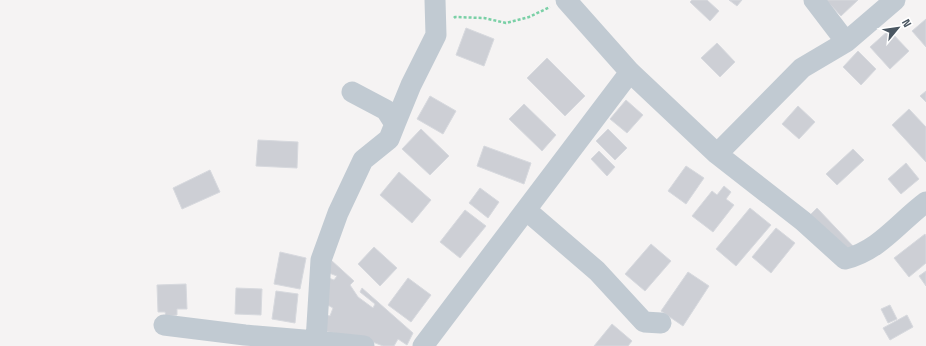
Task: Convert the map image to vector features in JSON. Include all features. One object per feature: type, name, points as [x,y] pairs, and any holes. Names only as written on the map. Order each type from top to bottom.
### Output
[{"type":"street","points":[[316,341],[321,260],[335,220],[362,160],[389,140],[411,85],[436,35],[435,0]]},
{"type":"street","points":[[814,0],[846,42]]},
{"type":"street","points":[[717,154],[802,68],[846,42],[895,0]]},
{"type":"street","points":[[561,2],[630,72],[717,154],[803,221],[845,259],[855,257],[876,246],[924,206]]},
{"type":"street","points":[[423,346],[630,72]]},
{"type":"street","points":[[352,92],[386,110],[396,124]]},
{"type":"street","points":[[526,210],[597,271],[644,322],[661,324]]},
{"type":"street","points":[[164,325],[245,335],[364,346]]},
{"type":"path","points":[[436,35],[455,17],[484,18],[506,23],[529,18],[561,2]]},
{"type":"building","points":[[692,0],[707,0],[719,11],[710,21],[690,2]]},
{"type":"building","points":[[729,0],[742,0],[737,6]]},
{"type":"building","points":[[826,0],[858,0],[841,16]]},
{"type":"building","points":[[926,19],[926,47],[912,31]]},
{"type":"building","points":[[466,28],[494,39],[484,66],[456,55]]},
{"type":"building","points":[[889,30],[909,51],[890,69],[870,47]]},
{"type":"building","points":[[717,43],[735,62],[720,77],[701,58]]},
{"type":"building","points":[[858,51],[876,69],[861,85],[843,67]]},
{"type":"building","points":[[547,58],[585,96],[565,116],[527,78]]},
{"type":"building","points":[[926,91],[926,102],[920,96]]},
{"type":"building","points":[[430,96],[456,111],[443,134],[417,119]]},
{"type":"building","points":[[626,100],[643,115],[627,133],[610,119]]},
{"type":"building","points":[[524,104],[556,135],[542,151],[509,119]]},
{"type":"building","points":[[798,106],[815,122],[799,139],[782,124]]},
{"type":"building","points":[[909,109],[926,127],[926,162],[892,125]]},
{"type":"building","points":[[421,129],[449,156],[430,175],[402,149]]},
{"type":"building","points":[[608,129],[627,148],[615,160],[596,141]]},
{"type":"building","points":[[258,140],[298,142],[297,168],[256,166]]},
{"type":"building","points":[[484,146],[531,163],[524,184],[477,166]]},
{"type":"building","points":[[853,149],[864,160],[837,185],[826,174]]},
{"type":"building","points":[[599,151],[615,167],[607,176],[591,159]]},
{"type":"building","points":[[906,163],[919,179],[901,194],[888,179]]},
{"type":"building","points":[[686,166],[704,178],[686,204],[668,191]]},
{"type":"building","points":[[210,170],[220,192],[182,209],[173,188]]},
{"type":"building","points":[[399,172],[431,200],[412,223],[380,195]]},
{"type":"building","points":[[724,186],[731,192],[726,199],[734,205],[713,232],[692,216],[712,191],[717,195]]},
{"type":"building","points":[[480,188],[499,202],[488,218],[469,203]]},
{"type":"building","points":[[750,208],[771,225],[736,266],[716,249]]},
{"type":"building","points":[[817,208],[853,246],[845,254],[808,217]]},
{"type":"building","points":[[465,210],[486,226],[460,258],[440,242]]},
{"type":"building","points":[[776,228],[795,243],[771,273],[752,257]]},
{"type":"building","points":[[925,234],[926,263],[909,277],[894,258]]},
{"type":"building","points":[[651,244],[671,261],[645,291],[625,274]]},
{"type":"building","points":[[374,247],[397,268],[380,286],[358,264]]},
{"type":"building","points":[[280,252],[306,258],[300,289],[274,284]]},
{"type":"building","points":[[331,260],[354,281],[350,285],[358,297],[373,308],[375,304],[360,292],[362,288],[413,333],[407,345],[398,339],[394,346],[383,346],[365,339],[323,331],[325,315],[330,316],[333,308],[326,304],[326,277],[334,280],[337,276],[329,273]]},
{"type":"building","points":[[926,271],[926,286],[919,276]]},
{"type":"building","points":[[688,272],[709,286],[683,326],[661,311]]},
{"type":"building","points":[[408,278],[431,295],[411,322],[388,305]]},
{"type":"building","points":[[186,284],[187,309],[177,309],[177,315],[166,316],[165,312],[158,312],[157,285]]},
{"type":"building","points":[[236,288],[262,289],[261,315],[235,314]]},
{"type":"building","points":[[276,291],[298,294],[295,323],[272,319]]},
{"type":"building","points":[[890,305],[897,319],[888,323],[881,309]]},
{"type":"building","points":[[907,315],[913,327],[890,340],[883,328]]},
{"type":"building","points":[[612,324],[632,341],[628,346],[594,346]]}]
